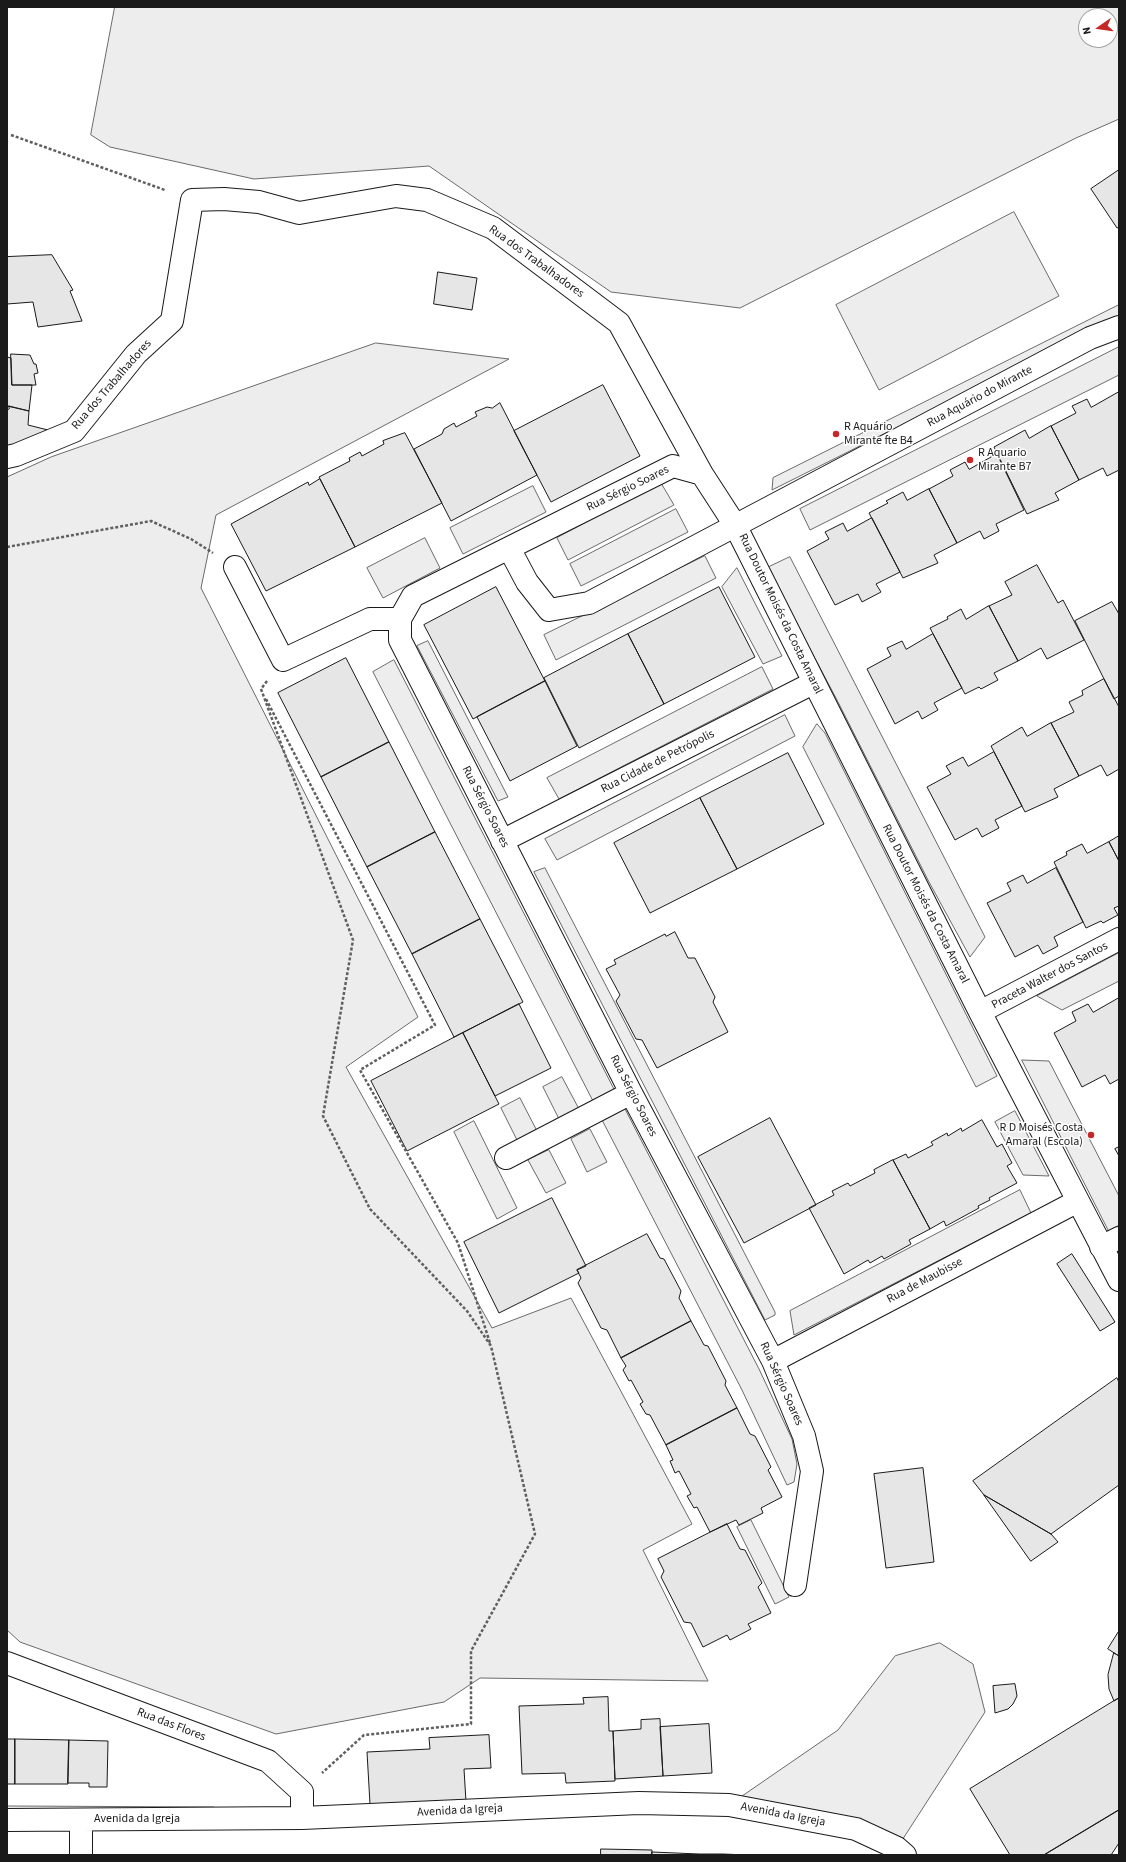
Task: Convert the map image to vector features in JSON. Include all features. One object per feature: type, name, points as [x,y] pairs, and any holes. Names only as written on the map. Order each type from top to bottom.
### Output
[{"type":"street","name":"Rua dos Trabalhadores","points":[[7,457],[16,455],[74,430],[136,354],[172,321],[192,200],[224,199],[259,202],[299,213],[396,196],[427,200],[493,228],[620,323],[702,474]]},
{"type":"street","name":"Rua Aquário do Mirante","points":[[735,525],[1083,342],[1119,327]]},
{"type":"street","name":"Rua Sérgio Soares","points":[[702,474],[673,466],[413,596],[400,619],[400,640],[631,1093],[773,1361],[804,1436],[812,1471],[795,1585]]},
{"type":"street","points":[[509,548],[527,582],[550,610],[589,603],[735,525],[702,474]]},
{"type":"street","name":"Rua Doutor Moisés da Costa Amaral","points":[[735,525],[813,683],[1078,1202],[1110,1243],[1119,1280]]},
{"type":"street","points":[[235,567],[283,660],[370,619],[400,619]]},
{"type":"street","name":"Rua Cidade de Petrópolis","points":[[502,841],[813,683]]},
{"type":"street","name":"Praceta Walter dos Santos","points":[[980,1012],[1119,939]]},
{"type":"street","points":[[506,1158],[631,1093]]},
{"type":"street","name":"Rua de Maubisse","points":[[773,1361],[1078,1202]]},
{"type":"street","name":"Rua das Flores","points":[[7,1664],[268,1761],[302,1792]]},
{"type":"street","points":[[302,1792],[302,1818]]},
{"type":"street","name":"Avenida da Igreja","points":[[7,1820],[302,1818],[639,1803],[729,1804],[856,1829],[897,1848],[904,1855]]},
{"type":"street","points":[[81,1820],[81,1855]]},
{"type":"path","points":[[11,134],[192,200]]},
{"type":"path","points":[[7,547],[151,521],[191,539],[235,567]]},
{"type":"path","points":[[261,689],[283,660]]},
{"type":"path","points":[[261,689],[353,940],[323,1116],[370,1210],[467,1311],[491,1346]]},
{"type":"path","points":[[261,689],[435,1026],[360,1070],[458,1243],[491,1346],[535,1534],[471,1651],[471,1724],[364,1735],[302,1792]]},
{"type":"shaded area","points":[[115,7],[1119,7],[1119,119],[1076,138],[740,308],[611,292],[429,166],[254,179],[110,147],[91,135]]},
{"type":"shaded area","points":[[1014,212],[1059,296],[879,390],[836,305]]},
{"type":"shaded area","points":[[1119,305],[1119,316],[772,490],[773,478]]},
{"type":"shaded area","points":[[376,343],[509,359],[216,515],[201,588],[418,1017],[346,1067],[492,1328],[571,1298],[692,1524],[643,1550],[708,1681],[480,1678],[444,1702],[276,1734],[20,1642],[7,1630],[7,477],[51,457]]},
{"type":"shaded area","points":[[1119,347],[1119,375],[810,530],[800,509]]},
{"type":"shaded area","points":[[661,483],[674,505],[568,560],[557,538]]},
{"type":"shaded area","points":[[533,486],[546,512],[463,554],[450,528]]},
{"type":"shaded area","points":[[676,509],[688,532],[581,586],[570,564]]},
{"type":"shaded area","points":[[425,538],[440,568],[383,598],[367,568]]},
{"type":"shaded area","points":[[705,556],[716,578],[556,660],[544,635]]},
{"type":"shaded area","points":[[790,557],[985,937],[970,957],[929,882],[837,700],[767,568]]},
{"type":"shaded area","points":[[737,568],[782,656],[763,664],[722,587]]},
{"type":"shaded area","points":[[428,641],[508,797],[498,801],[417,646]]},
{"type":"shaded area","points":[[394,660],[616,1093],[594,1103],[449,821],[373,672]]},
{"type":"shaded area","points":[[762,667],[773,689],[559,799],[547,778]]},
{"type":"shaded area","points":[[785,715],[795,736],[557,860],[545,839]]},
{"type":"shaded area","points":[[817,724],[825,733],[997,1076],[976,1087],[803,747]]},
{"type":"shaded area","points":[[545,868],[775,1312],[775,1315],[765,1320],[534,872]]},
{"type":"shaded area","points":[[1119,953],[1119,981],[1062,1010],[1037,996]]},
{"type":"shaded area","points":[[1022,1060],[1049,1061],[1119,1196],[1119,1225],[1109,1231]]},
{"type":"shaded area","points":[[562,1077],[579,1109],[559,1119],[543,1087]]},
{"type":"shaded area","points":[[520,1098],[537,1131],[517,1140],[501,1108]]},
{"type":"shaded area","points":[[624,1107],[759,1369],[792,1439],[797,1464],[794,1482],[787,1485],[742,1390],[601,1118]]},
{"type":"shaded area","points":[[1015,1111],[1049,1176],[1023,1175],[995,1122]]},
{"type":"shaded area","points":[[474,1121],[517,1208],[497,1219],[454,1132]]},
{"type":"shaded area","points":[[590,1129],[607,1162],[587,1172],[571,1139]]},
{"type":"shaded area","points":[[549,1150],[566,1183],[546,1193],[528,1160]]},
{"type":"shaded area","points":[[1020,1190],[1031,1213],[794,1335],[790,1311]]},
{"type":"shaded area","points":[[751,1520],[789,1597],[775,1604],[737,1527]]},
{"type":"shaded area","points":[[940,1643],[973,1664],[985,1712],[897,1848],[729,1805],[838,1730],[895,1656]]},
{"type":"shaded area","points":[[7,1806],[214,1807],[214,1818],[7,1818]]},
{"type":"building","points":[[1119,170],[1119,227],[1117,228],[1091,189]]},
{"type":"building","points":[[52,255],[73,290],[70,291],[82,321],[38,327],[33,302],[7,304],[7,257]]},
{"type":"building","points":[[438,272],[477,278],[472,310],[434,304]]},
{"type":"building","points":[[11,354],[30,355],[34,364],[36,364],[38,373],[34,374],[36,385],[12,385]]},
{"type":"building","points":[[7,357],[11,358],[12,385],[32,385],[29,411],[7,406]]},
{"type":"building","points":[[603,385],[640,456],[551,502],[514,431]]},
{"type":"building","points":[[1119,392],[1119,470],[1107,476],[1103,468],[1079,480],[1051,426],[1076,413],[1072,406],[1087,399],[1091,407]]},
{"type":"building","points":[[500,403],[537,475],[451,521],[414,449],[442,434],[444,429],[454,423],[456,427],[477,416],[475,412],[487,407],[492,408]]},
{"type":"building","points":[[9,406],[29,411],[28,425],[48,430],[49,432],[7,448],[7,410],[9,409]]},
{"type":"building","points":[[1051,426],[1079,480],[1055,493],[1059,500],[1027,514],[994,447],[1025,430],[1029,438]]},
{"type":"building","points":[[405,433],[442,503],[355,547],[319,477],[350,461],[349,458],[360,452],[362,456],[384,444],[383,441]]},
{"type":"building","points":[[997,454],[1024,510],[996,524],[999,531],[984,539],[980,531],[957,543],[929,489],[953,476],[950,470],[965,462],[969,469]]},
{"type":"building","points":[[320,479],[355,547],[266,591],[231,524],[308,482],[309,485]]},
{"type":"building","points":[[929,489],[957,543],[934,555],[938,563],[903,578],[869,513],[888,503],[886,501],[903,492],[907,500]]},
{"type":"building","points":[[872,518],[900,572],[876,584],[881,592],[862,602],[858,594],[835,605],[807,551],[829,539],[825,532],[843,523],[847,531]]},
{"type":"building","points":[[1037,565],[1058,603],[1063,600],[1084,640],[1047,659],[1041,648],[1018,661],[989,606],[1012,595],[1005,582]]},
{"type":"building","points":[[496,587],[545,681],[473,719],[424,625]]},
{"type":"building","points":[[719,587],[755,657],[664,704],[628,634]]},
{"type":"building","points":[[1112,602],[1119,614],[1119,696],[1114,699],[1075,621]]},
{"type":"building","points":[[989,606],[1018,661],[994,673],[998,680],[981,689],[979,687],[965,694],[930,628],[948,619],[947,617],[961,609],[966,619]]},
{"type":"building","points":[[628,634],[664,704],[579,748],[544,678]]},
{"type":"building","points":[[933,634],[962,688],[934,703],[938,710],[922,719],[918,711],[895,724],[867,669],[891,656],[887,648],[902,641],[906,649]]},
{"type":"building","points":[[346,658],[389,742],[321,777],[278,693]]},
{"type":"building","points":[[1104,679],[1119,707],[1119,769],[1107,776],[1101,765],[1079,776],[1051,723],[1074,712],[1069,702],[1083,695],[1082,691]]},
{"type":"building","points":[[545,681],[577,746],[510,781],[477,717]]},
{"type":"building","points":[[1051,723],[1079,776],[1054,789],[1058,797],[1025,812],[991,746],[1022,727],[1027,736]]},
{"type":"building","points":[[389,742],[435,832],[367,867],[321,777]]},
{"type":"building","points":[[994,752],[1022,806],[995,820],[999,828],[982,837],[977,828],[955,840],[927,787],[951,774],[946,766],[963,757],[968,766]]},
{"type":"building","points":[[788,753],[824,824],[737,869],[700,798]]},
{"type":"building","points":[[700,798],[737,869],[650,913],[614,843]]},
{"type":"building","points":[[435,832],[480,919],[412,954],[367,867]]},
{"type":"building","points":[[1119,836],[1119,861],[1109,842]]},
{"type":"building","points":[[1109,842],[1119,861],[1119,906],[1114,908],[1118,915],[1103,923],[1101,921],[1086,928],[1054,862],[1067,855],[1066,852],[1082,844],[1087,853]]},
{"type":"building","points":[[1056,868],[1083,922],[1054,937],[1058,946],[1043,954],[1038,945],[1015,957],[987,903],[1011,891],[1007,883],[1023,875],[1027,883]]},
{"type":"building","points":[[480,919],[523,1002],[454,1037],[412,954]]},
{"type":"building","points":[[675,932],[688,958],[695,958],[715,997],[713,1002],[728,1032],[657,1068],[642,1040],[636,1039],[616,1001],[620,995],[606,969],[616,964],[614,960],[665,934],[666,936]]},
{"type":"building","points":[[1119,998],[1119,1079],[1110,1084],[1105,1075],[1082,1087],[1054,1033],[1076,1021],[1072,1012],[1088,1004],[1093,1012]]},
{"type":"building","points":[[519,1004],[551,1068],[495,1096],[463,1033]]},
{"type":"building","points":[[463,1033],[499,1104],[407,1151],[371,1081]]},
{"type":"building","points":[[770,1118],[816,1205],[744,1243],[698,1157]]},
{"type":"building","points":[[982,1120],[997,1147],[1002,1144],[1012,1163],[1007,1166],[1017,1183],[989,1198],[990,1200],[978,1206],[979,1208],[946,1226],[944,1221],[930,1229],[893,1160],[906,1154],[908,1158],[933,1145],[931,1142],[947,1133],[948,1136],[961,1128],[962,1131]]},
{"type":"building","points":[[1119,1147],[1119,1156],[1115,1149]]},
{"type":"building","points":[[893,1160],[930,1229],[909,1240],[911,1244],[884,1259],[882,1256],[870,1263],[868,1260],[844,1274],[809,1208],[834,1195],[832,1191],[848,1183],[850,1186],[875,1173],[874,1170]]},
{"type":"building","points":[[552,1198],[586,1266],[577,1270],[579,1273],[499,1313],[464,1242]]},
{"type":"building","points":[[647,1234],[660,1258],[664,1259],[681,1291],[679,1298],[691,1321],[621,1358],[607,1330],[601,1328],[578,1283],[581,1278],[577,1270]]},
{"type":"building","points":[[1072,1254],[1115,1322],[1100,1331],[1057,1264]]},
{"type":"building","points":[[691,1321],[704,1345],[708,1346],[726,1381],[725,1385],[737,1408],[666,1445],[650,1415],[646,1414],[640,1404],[643,1402],[631,1380],[629,1381],[623,1370],[626,1366],[621,1358]]},
{"type":"building","points":[[1117,1378],[1119,1382],[1119,1485],[1051,1534],[984,1495],[973,1481]]},
{"type":"building","points":[[737,1408],[750,1434],[755,1436],[771,1467],[768,1470],[782,1497],[761,1508],[763,1513],[739,1525],[736,1520],[710,1532],[697,1507],[694,1508],[687,1496],[691,1494],[679,1471],[675,1473],[670,1461],[673,1460],[666,1445]]},
{"type":"building","points":[[923,1468],[934,1562],[886,1568],[874,1474]]},
{"type":"building","points":[[984,1495],[1051,1534],[1058,1542],[1031,1561]]},
{"type":"building","points":[[727,1524],[740,1549],[745,1550],[762,1583],[758,1587],[771,1613],[748,1624],[751,1629],[730,1640],[727,1635],[703,1647],[691,1623],[684,1622],[661,1577],[664,1571],[658,1559]]},
{"type":"building","points":[[1119,1631],[1119,1656],[1108,1649]]},
{"type":"building","points":[[1114,1653],[1119,1656],[1119,1698],[1114,1701],[1109,1689],[1108,1675]]},
{"type":"building","points":[[1015,1684],[1017,1696],[1013,1704],[1008,1709],[995,1713],[993,1686]]},
{"type":"building","points":[[608,1697],[609,1731],[613,1731],[615,1781],[566,1783],[565,1773],[522,1774],[519,1706],[584,1704],[583,1698]]},
{"type":"building","points":[[1119,1698],[1119,1810],[1044,1855],[1010,1855],[970,1789]]},
{"type":"building","points":[[660,1719],[663,1776],[615,1779],[613,1731],[641,1729],[641,1720]]},
{"type":"building","points":[[709,1724],[712,1773],[663,1776],[660,1727]]},
{"type":"building","points":[[489,1735],[491,1768],[464,1769],[466,1802],[370,1804],[367,1752],[430,1749],[429,1738]]},
{"type":"building","points":[[7,1739],[15,1739],[15,1784],[7,1784]]},
{"type":"building","points":[[15,1739],[69,1740],[68,1784],[15,1784]]},
{"type":"building","points":[[69,1740],[108,1741],[107,1787],[89,1787],[89,1783],[68,1783]]},
{"type":"building","points":[[1119,1810],[1119,1843],[1111,1855],[1044,1855]]},
{"type":"building","points":[[601,1849],[652,1850],[652,1855],[601,1855]]},
{"type":"building","points":[[652,1852],[699,1854],[699,1855],[652,1855]]},
{"type":"building","points":[[723,1854],[748,1855],[699,1855]]},
{"type":"place","name":"R Aquário Mirante fte B4","points":[[836,434]]},
{"type":"place","name":"R Aquario Mirante B7","points":[[970,460]]},
{"type":"place","name":"R D Moisés Costa Amaral (Escola)","points":[[1091,1135]]}]
